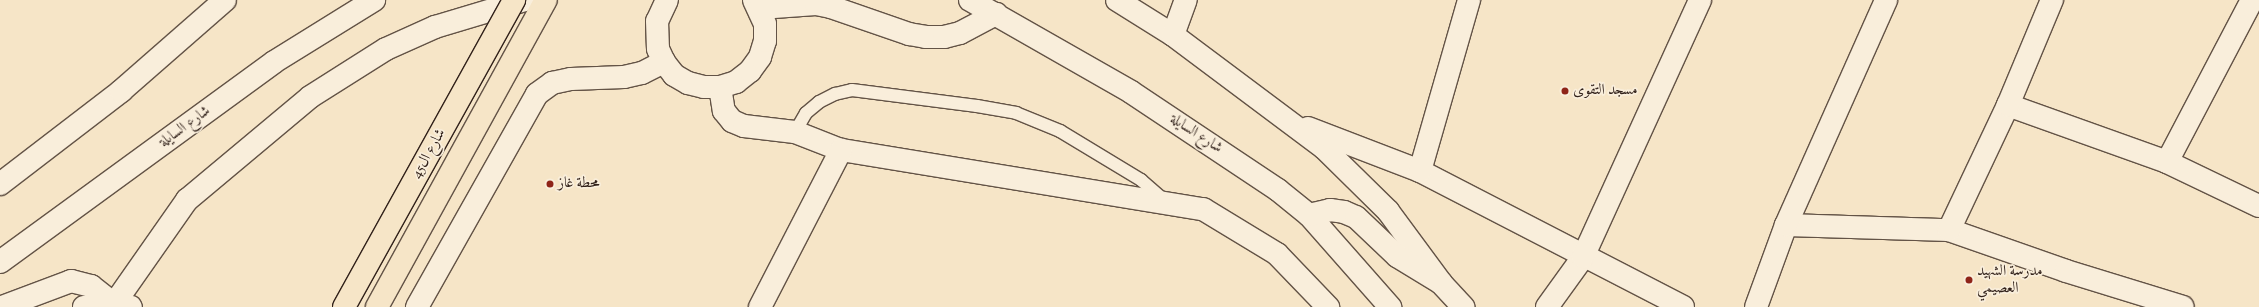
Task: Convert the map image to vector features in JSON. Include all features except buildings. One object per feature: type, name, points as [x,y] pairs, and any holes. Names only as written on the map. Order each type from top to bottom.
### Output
[{"type":"main road","name":"شارع ال45","points":[[344,307],[514,0]]},
{"type":"main road","name":"شارع ال45","points":[[377,307],[546,0]]},
{"type":"street","points":[[0,184],[121,91],[225,0]]},
{"type":"street","name":"شارع السايلة","points":[[0,262],[274,62],[374,0]]},
{"type":"street","points":[[119,306],[187,200],[310,97],[386,49],[435,28],[525,0]]},
{"type":"street","points":[[667,0],[657,21],[656,35],[664,62],[674,75],[688,83],[704,88],[720,87],[741,78],[750,71],[760,57],[765,41],[765,24],[757,4],[816,4],[831,7],[909,34],[926,37],[944,37],[960,33],[996,14]]},
{"type":"street","name":"شارع السايلة","points":[[970,0],[1151,105],[1238,161],[1309,215],[1390,307]]},
{"type":"street","points":[[1117,0],[1173,35],[1324,148],[1388,211],[1441,283],[1463,307]]},
{"type":"street","points":[[1173,35],[1186,0]]},
{"type":"street","points":[[1420,171],[1469,0]]},
{"type":"street","points":[[1547,307],[1583,257],[1700,0]]},
{"type":"street","points":[[1756,307],[1786,225],[1886,0]]},
{"type":"street","points":[[1949,230],[2008,105],[2052,0]]},
{"type":"street","points":[[2167,162],[2252,0]]},
{"type":"street","points":[[417,307],[537,94],[552,84],[571,78],[624,78],[642,73],[664,62]]},
{"type":"street","points":[[720,87],[724,111],[732,121],[744,126],[794,132],[840,150],[1165,201],[1203,209],[1252,236],[1277,254],[1328,307]]},
{"type":"street","points":[[2008,105],[2167,162],[2259,206]]},
{"type":"street","points":[[1288,121],[1420,171],[1583,257],[1683,307]]},
{"type":"street","points":[[760,307],[840,150]]},
{"type":"street","points":[[1309,215],[1330,210],[1344,212],[1356,217],[1397,256],[1441,283]]},
{"type":"street","points":[[1786,225],[1949,230],[2066,271],[2183,307]]},
{"type":"street","points":[[2,307],[71,282],[91,286],[119,306]]},
{"type":"street","points":[[84,307],[119,306]]},
{"type":"lane","points":[[794,132],[806,113],[820,102],[835,94],[852,90],[983,107],[1016,113],[1060,131],[1141,180],[1165,201]]},
{"type":"place","name":"مسجد التقوى","points":[[1565,91]]},
{"type":"place","name":"محطة غاز","points":[[550,184]]},
{"type":"place","name":"مدرسة الشهيد العصيمي","points":[[1969,280]]}]
